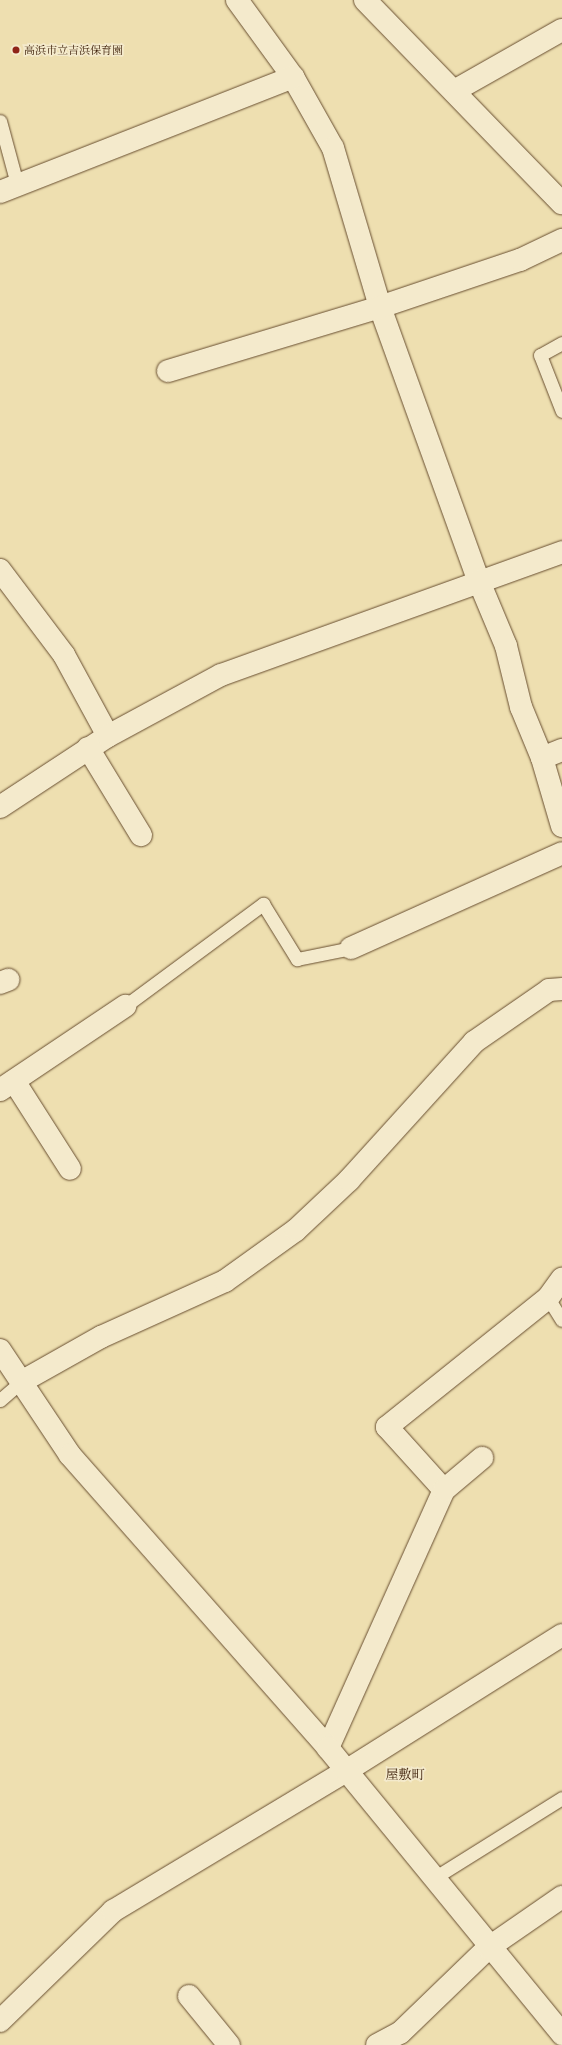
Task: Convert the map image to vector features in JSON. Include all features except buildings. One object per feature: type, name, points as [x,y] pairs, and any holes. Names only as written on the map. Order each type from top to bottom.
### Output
[{"type":"street","points":[[237,0],[293,76],[333,148],[380,307],[478,579],[506,646],[521,707],[552,754],[562,826]]},
{"type":"street","points":[[364,0],[562,203]]},
{"type":"street","points":[[454,92],[562,30]]},
{"type":"street","points":[[9,188],[293,76]]},
{"type":"street","points":[[168,371],[380,307],[520,260],[562,240]]},
{"type":"street","points":[[0,807],[108,736],[221,675],[478,579],[562,552]]},
{"type":"street","points":[[0,570],[64,655],[108,736]]},
{"type":"street","points":[[88,748],[141,836]]},
{"type":"street","points":[[351,948],[562,853]]},
{"type":"street","points":[[21,1382],[101,1337],[225,1281],[296,1230],[349,1180],[474,1042],[549,990],[561,992]]},
{"type":"street","points":[[70,1169],[7,1086],[126,1006]]},
{"type":"street","points":[[444,1490],[387,1428],[548,1298],[562,1279]]},
{"type":"street","points":[[0,1350],[70,1455],[328,1748],[434,1878],[488,1948],[562,2034]]},
{"type":"street","points":[[328,1748],[444,1490],[482,1458]]},
{"type":"street","points":[[0,2021],[113,1911],[346,1771],[562,1635]]},
{"type":"street","points":[[377,2045],[400,2033],[488,1948],[562,1897]]},
{"type":"street","points":[[189,1996],[229,2045]]},
{"type":"lane","points":[[0,121],[9,188]]},
{"type":"lane","points":[[562,343],[540,355],[562,410]]},
{"type":"lane","points":[[126,1006],[263,904],[298,959],[351,948]]},
{"type":"lane","points":[[548,1298],[562,1320]]},
{"type":"lane","points":[[0,1400],[21,1382]]},
{"type":"lane","points":[[434,1878],[562,1798]]},
{"type":"place","name":"高浜市立吉浜保育園","points":[[16,50]]},
{"type":"district","name":"屋敷町","points":[[405,1774]]}]
